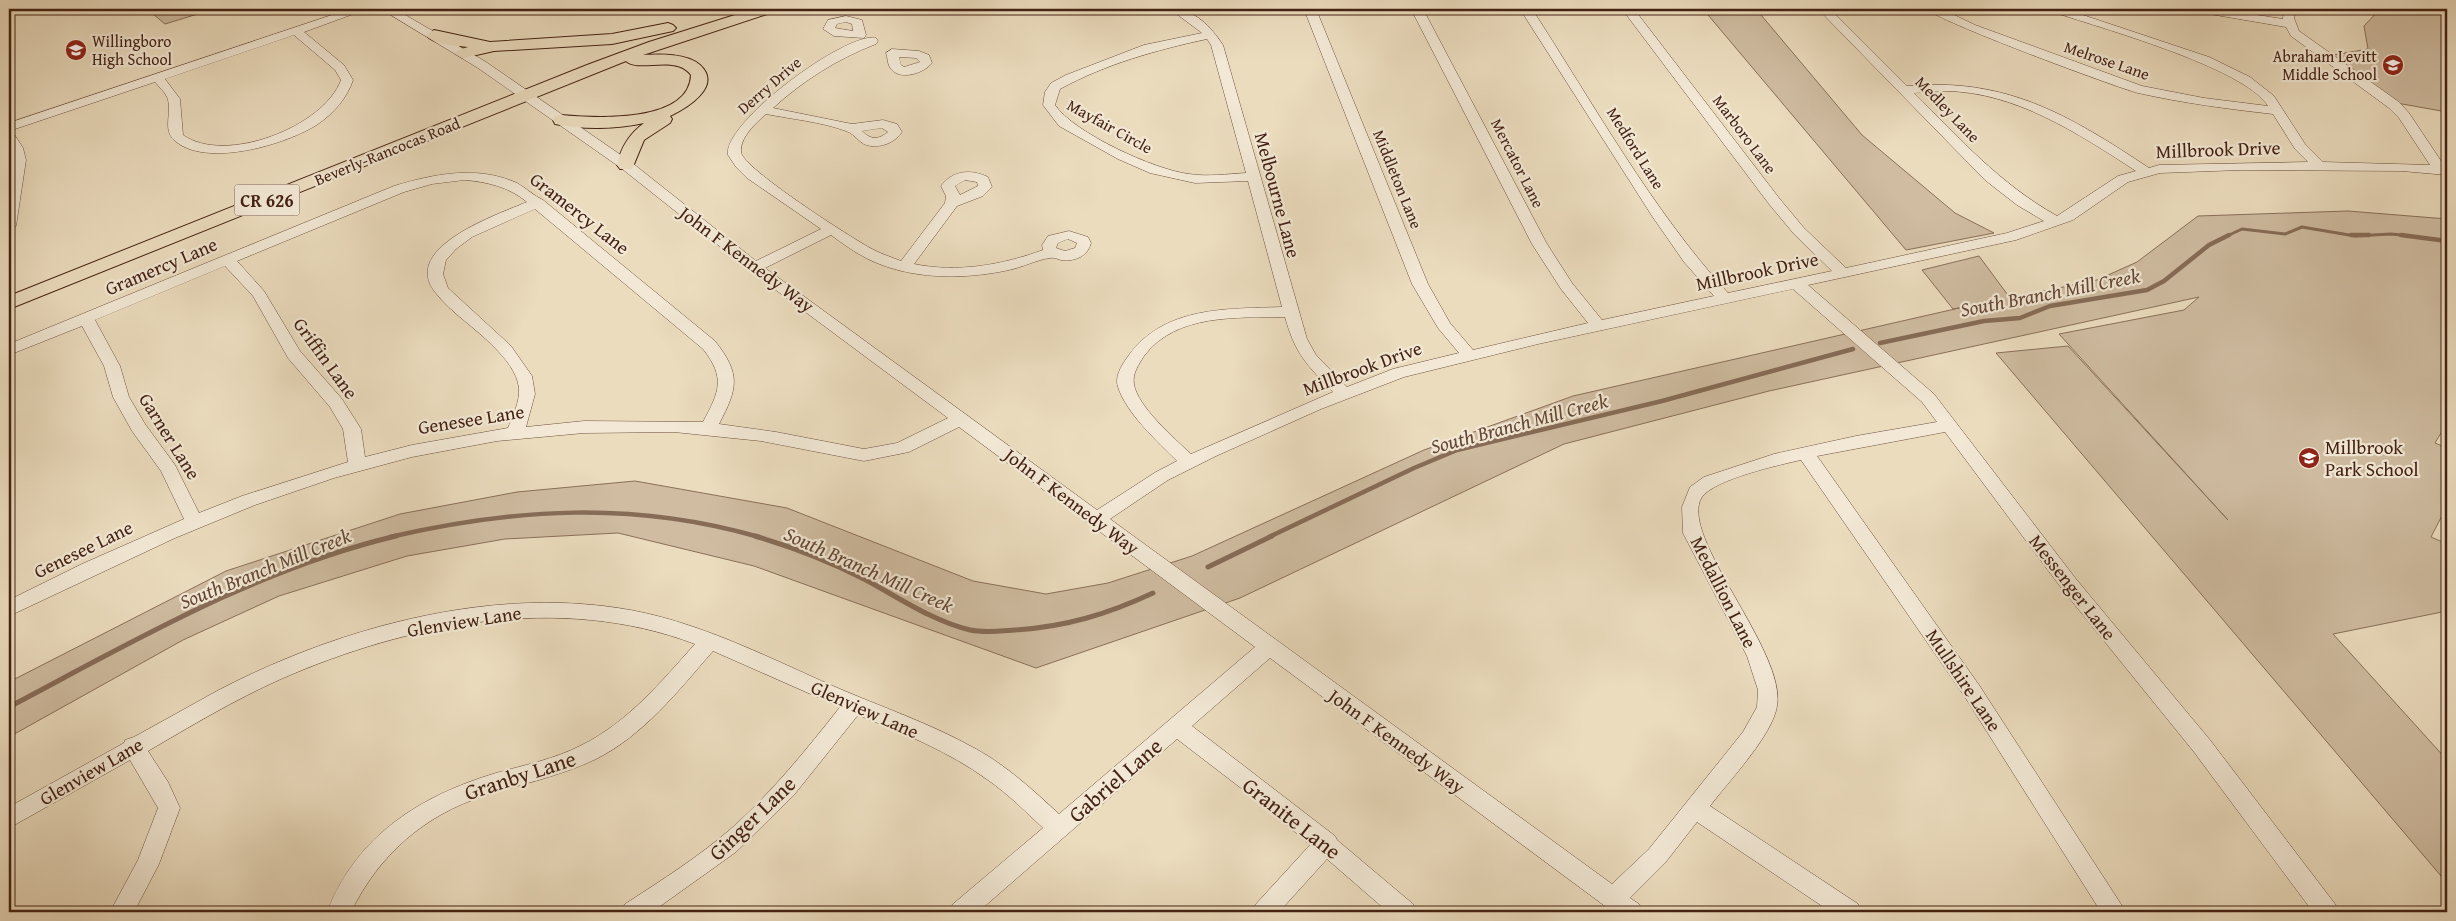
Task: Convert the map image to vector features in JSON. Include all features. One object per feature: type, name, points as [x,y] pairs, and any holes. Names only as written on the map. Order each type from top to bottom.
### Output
[{"type":"main road","name":"Beverly-Rancocas Road","points":[[9,303],[674,27],[729,9]]},
{"type":"main road","name":"Beverly-Rancocas Road","points":[[9,287],[519,92],[593,68],[654,45],[768,9]]},
{"type":"main road","points":[[626,165],[628,149],[645,130],[687,106],[705,88],[707,79],[697,49],[701,38],[710,31],[749,14]]},
{"type":"main road","points":[[434,34],[473,44],[507,45],[612,39],[674,27]]},
{"type":"main road","points":[[463,53],[507,45]]},
{"type":"main road","points":[[561,120],[598,124],[644,118],[670,109],[690,97],[700,80],[698,72],[691,66],[669,60],[641,59],[593,68]]},
{"type":"street","points":[[9,127],[361,9]]},
{"type":"street","name":"John F Kennedy Way","points":[[387,9],[434,34],[626,165],[755,267],[1631,912]]},
{"type":"street","name":"Melbourne Lane","points":[[1176,9],[1198,22],[1210,35],[1219,52],[1252,177],[1303,348],[1316,367],[1344,394]]},
{"type":"street","name":"Middleton Lane","points":[[1310,9],[1420,284],[1441,320],[1468,354]]},
{"type":"street","name":"Mercator Lane","points":[[1417,9],[1452,70],[1507,184],[1552,267],[1576,302],[1599,326]]},
{"type":"street","name":"Medford Lane","points":[[1526,9],[1659,216],[1690,259],[1725,299]]},
{"type":"street","name":"Marboro Lane","points":[[1628,9],[1774,201],[1805,236],[1842,272]]},
{"type":"street","name":"Medley Lane","points":[[1824,9],[2000,186],[2057,222]]},
{"type":"street","name":"Melrose Lane","points":[[1933,9],[1971,27],[2140,89],[2204,102],[2279,111]]},
{"type":"street","points":[[2054,9],[2191,55],[2229,70],[2261,90],[2279,111],[2300,146],[2320,167]]},
{"type":"street","points":[[2198,9],[2290,24]]},
{"type":"street","points":[[2290,9],[2288,15],[2290,24],[2302,39],[2390,100],[2444,171]]},
{"type":"street","points":[[158,78],[174,98],[175,131],[184,142],[199,148],[217,149],[249,145],[281,137],[296,131],[319,117],[340,95],[347,80],[340,68],[297,32]]},
{"type":"street","name":"Mayfair Circle","points":[[1210,35],[1154,46],[1070,78],[1055,86],[1051,92],[1049,105],[1057,117],[1064,123],[1131,159],[1161,172],[1202,179],[1252,177]]},
{"type":"street","name":"Derry Drive","points":[[832,229],[752,175],[735,156],[734,149],[740,134],[764,110],[816,68],[866,38],[892,53]]},
{"type":"street","points":[[1905,90],[1955,88],[2000,96],[2074,126],[2146,172]]},
{"type":"street","points":[[764,110],[852,128]]},
{"type":"street","points":[[9,137],[16,148],[19,160],[9,226]]},
{"type":"street","name":"Millbrook Drive","points":[[1096,519],[1162,476],[1189,462],[1344,394],[1400,373],[1468,354],[1993,241],[2057,222],[2079,210],[2123,180],[2146,172],[2204,166],[2402,167],[2444,171]]},
{"type":"street","name":"Gramercy Lane","points":[[9,350],[399,189],[443,177],[457,176],[497,180],[520,189],[538,203],[691,328],[716,353],[722,362],[729,380],[725,397],[708,429]]},
{"type":"street","points":[[515,433],[522,413],[527,388],[522,370],[509,353],[441,290],[436,282],[436,265],[446,249],[463,235],[538,203]]},
{"type":"street","points":[[905,266],[952,203]]},
{"type":"street","points":[[755,267],[832,229],[868,253],[905,266],[945,271],[978,270],[1028,262],[1052,252]]},
{"type":"street","name":"Griffin Lane","points":[[228,260],[259,294],[294,354],[331,396],[344,415],[352,429],[357,464]]},
{"type":"street","name":"Messenger Lane","points":[[1796,282],[1912,383],[1949,426],[2069,584],[2202,746],[2327,912]]},
{"type":"street","points":[[1189,462],[1162,436],[1134,400],[1126,386],[1125,375],[1135,357],[1147,343],[1165,329],[1189,321],[1235,314],[1291,312]]},
{"type":"street","name":"Garner Lane","points":[[86,319],[112,366],[121,397],[138,427],[169,469],[194,520]]},
{"type":"street","name":"Genesee Lane","points":[[9,609],[116,555],[194,520],[260,495],[357,464],[418,449],[515,433],[624,426],[708,429],[774,437],[864,455],[895,451],[920,442],[961,418]]},
{"type":"street","name":"Medallion Lane","points":[[1613,899],[1657,856],[1760,723],[1767,707],[1768,690],[1757,656],[1692,533],[1691,504],[1696,492],[1706,482],[1720,476],[1875,436],[1949,426]]},
{"type":"street","name":"Mullshire Lane","points":[[1806,454],[1972,691],[2114,912]]},
{"type":"street","name":"Glenview Lane","points":[[9,818],[133,746],[226,696],[288,667],[382,635],[444,620],[505,611],[592,612],[644,621],[709,642],[944,743],[987,767],[1059,829]]},
{"type":"street","name":"Granby Lane","points":[[339,912],[353,884],[368,862],[385,841],[406,823],[455,796],[558,765],[602,745],[638,717],[709,642]]},
{"type":"street","name":"Gabriel Lane","points":[[962,912],[1269,647]]},
{"type":"street","name":"Ginger Lane","points":[[633,912],[693,873],[741,835],[812,758],[854,704]]},
{"type":"street","name":"Granite Lane","points":[[1177,726],[1327,843],[1405,912]]},
{"type":"street","points":[[122,912],[148,864],[169,808],[160,788],[133,746]]},
{"type":"street","points":[[1695,808],[1850,912]]},
{"type":"street","points":[[1264,912],[1327,843]]},
{"type":"shaded area","points":[[147,9],[214,9],[165,24]]},
{"type":"shaded area","points":[[1703,9],[1756,9],[1862,135],[1955,213],[1994,233],[1906,250]]},
{"type":"shaded area","name":"Abraham Levitt Middle School","points":[[2380,9],[2447,9],[2447,112],[2391,102],[2327,56],[2368,49],[2364,26]]},
{"type":"shaded area","points":[[2348,211],[2447,219],[2447,423],[2435,443],[2447,448],[2447,506],[2431,537],[2447,544],[2447,611],[2333,634],[2447,760],[2447,883],[1996,353],[2068,346],[2228,520],[2059,334],[2184,310],[2199,297],[1769,391],[1564,444],[1240,598],[1036,668],[754,566],[618,533],[505,539],[407,556],[279,596],[183,640],[9,737],[9,682],[226,571],[400,514],[517,492],[635,481],[787,508],[973,581],[1046,594],[1108,583],[1192,556],[1424,450],[1573,396],[1968,306],[1953,309],[1922,270],[1979,256],[2010,298],[2097,280],[2137,262],[2198,216]]},
{"type":"waterway","name":"South Branch Mill Creek","points":[[2227,236],[2242,229],[2285,234],[2302,227],[2355,236],[2401,235]]},
{"type":"waterway","name":"South Branch Mill Creek","points":[[2351,235],[2369,235]]},
{"type":"waterway","name":"South Branch Mill Creek","points":[[2401,235],[2411,236]]},
{"type":"waterway","name":"South Branch Mill Creek","points":[[2401,235],[2447,241]]},
{"type":"waterway","name":"South Branch Mill Creek","points":[[1880,343],[1984,321],[2020,318],[2050,306],[2147,290],[2164,281],[2209,245],[2227,236]]},
{"type":"waterway","name":"South Branch Mill Creek","points":[[1269,537],[1414,468],[1457,450],[1662,401],[1853,349]]},
{"type":"waterway","name":"South Branch Mill Creek","points":[[390,537],[484,520],[529,515],[575,513],[666,518],[712,525],[759,537]]},
{"type":"waterway","name":"South Branch Mill Creek","points":[[9,707],[197,609],[245,587],[294,567],[396,536]]},
{"type":"waterway","name":"South Branch Mill Creek","points":[[755,536],[824,560],[851,572],[929,615],[956,626],[975,631],[992,632],[1069,623],[1103,613],[1153,593]]},
{"type":"waterway","name":"South Branch Mill Creek","points":[[1208,567],[1272,536]]},
{"type":"place","name":"Willingboro High School","points":[[76,50]]},
{"type":"place","name":"Abraham Levitt Middle School","points":[[2393,65]]},
{"type":"place","name":"Millbrook Park School","points":[[2309,458]]}]
